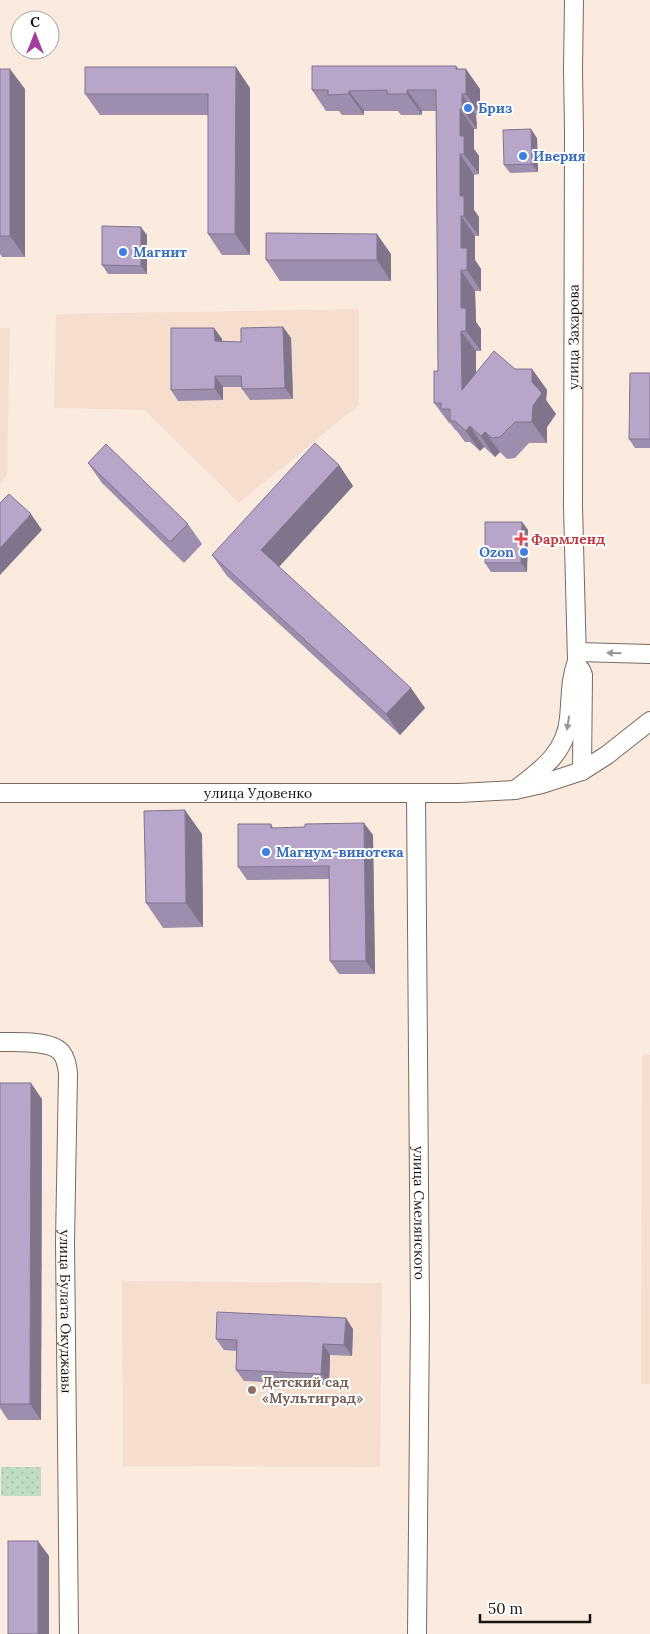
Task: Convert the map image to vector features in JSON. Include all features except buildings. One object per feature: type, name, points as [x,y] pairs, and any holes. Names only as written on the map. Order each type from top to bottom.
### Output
[{"type":"street","name":"улица Захарова","points":[[574,0],[573,506],[576,662]]},
{"type":"street","points":[[576,662],[650,654]]},
{"type":"street","points":[[515,790],[541,770],[558,752],[566,734],[569,721],[576,662]]},
{"type":"street","points":[[576,662],[583,675],[582,771]]},
{"type":"street","name":"улица Удовенко","points":[[0,793],[459,793],[515,790],[542,784],[582,771],[607,755],[645,725]]},
{"type":"street","points":[[558,752],[559,764],[564,777]]},
{"type":"street","name":"улица Смелянского","points":[[416,793],[420,1305],[418,1634]]},
{"type":"street","name":"улица Булата Окуджавы","points":[[0,1042],[44,1044],[59,1050],[66,1060],[68,1073],[65,1252],[69,1634]]},
{"type":"shaded area","points":[[359,309],[359,405],[239,503],[144,410],[54,408],[56,314]]},
{"type":"shaded area","points":[[0,328],[10,328],[7,476],[0,483]]},
{"type":"shaded area","points":[[642,1055],[650,1055],[650,1384],[641,1384]]},
{"type":"shaded area","name":"Детский сад «Мультиград»","points":[[122,1281],[382,1283],[380,1467],[123,1466]]},
{"type":"green space","points":[[1,1467],[41,1467],[41,1496],[1,1496]]},
{"type":"place","name":"Бриз","points":[[468,108]]},
{"type":"place","name":"Иверия","points":[[523,156]]},
{"type":"place","name":"Магнит","points":[[123,252]]},
{"type":"place","name":"Фармленд","points":[[521,539]]},
{"type":"place","name":"Ozon","points":[[524,552]]},
{"type":"place","name":"Магнум-винотека","points":[[266,852]]},
{"type":"place","name":"Детский сад «Мультиград»","points":[[252,1390]]}]
